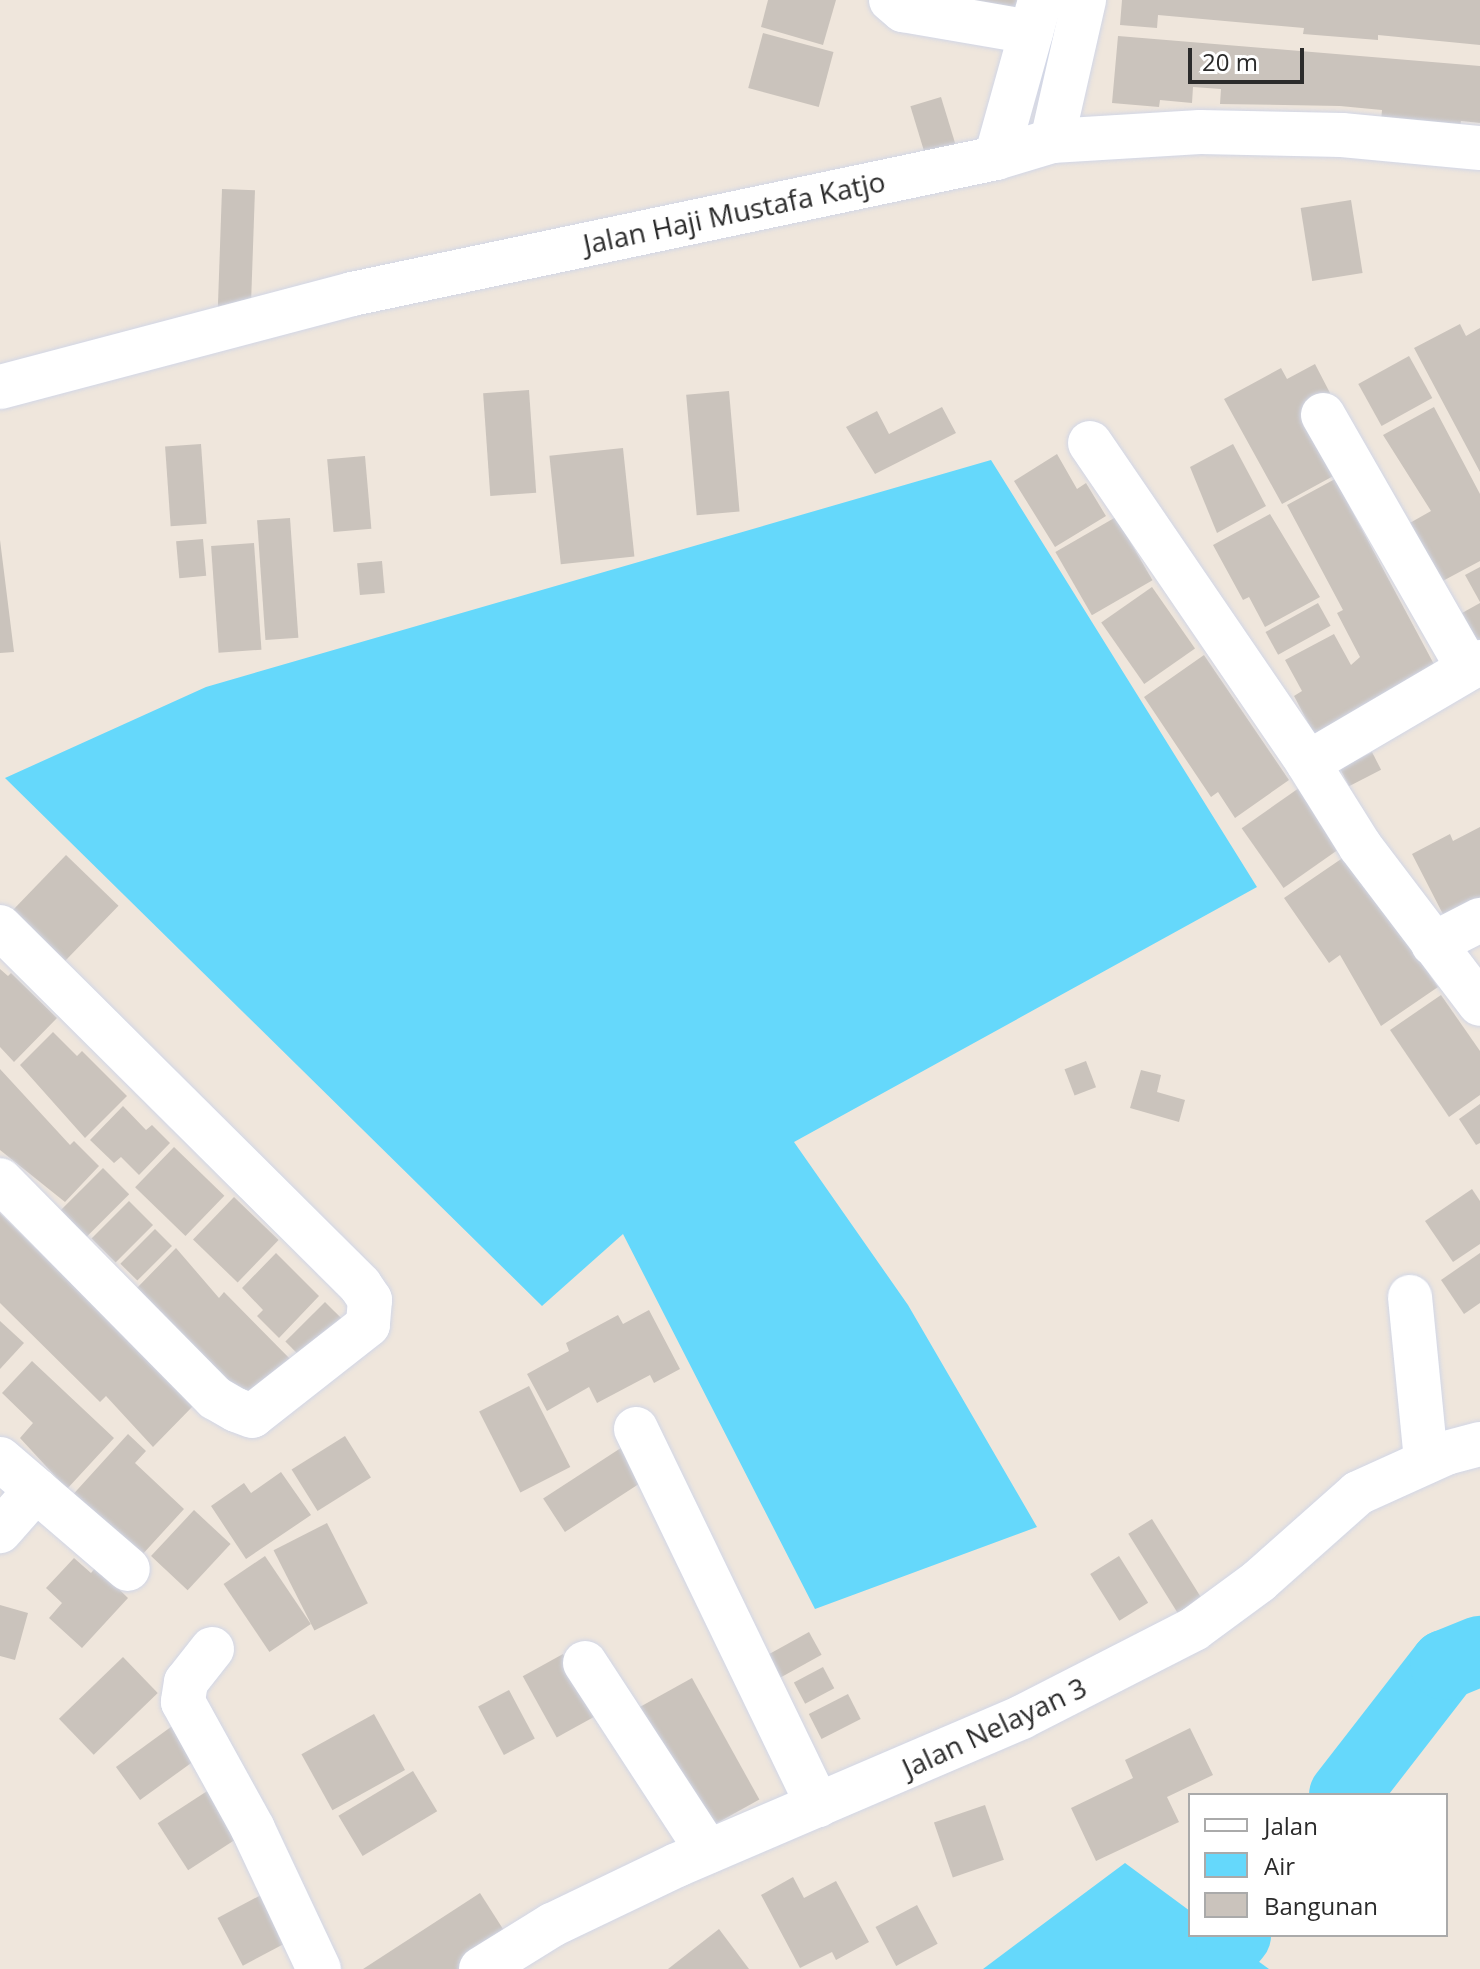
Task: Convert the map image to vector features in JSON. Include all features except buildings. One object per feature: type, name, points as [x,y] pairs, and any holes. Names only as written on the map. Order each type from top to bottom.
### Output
[{"type":"street","points":[[891,0],[903,10],[1036,16],[996,158]]},
{"type":"street","points":[[1052,141],[1084,0]]},
{"type":"street","name":"Jalan Haji Mustafa Katjo","points":[[0,387],[352,294],[996,158],[1052,141],[1216,132],[1342,135],[1480,148]]},
{"type":"street","points":[[1308,763],[1474,665],[1323,415]]},
{"type":"street","points":[[1090,443],[1308,763],[1360,846],[1480,1004]]},
{"type":"street","points":[[1433,944],[1480,920]]},
{"type":"street","points":[[0,927],[360,1285],[370,1300],[368,1325],[252,1416],[236,1410],[215,1398],[0,1180]]},
{"type":"street","points":[[1410,1297],[1426,1461]]},
{"type":"street","points":[[636,1429],[818,1805]]},
{"type":"street","name":"Jalan Nelayan 3","points":[[481,1969],[552,1925],[708,1852],[1022,1717],[1194,1629],[1259,1581],[1358,1493],[1426,1461],[1480,1444]]},
{"type":"street","points":[[0,1459],[128,1569]]},
{"type":"street","points":[[0,1531],[36,1490]]},
{"type":"street","points":[[212,1649],[186,1682],[183,1702],[253,1829],[319,1969]]},
{"type":"street","points":[[585,1663],[708,1852]]},
{"type":"water","points":[[991,460],[1257,887],[794,1142],[908,1305],[1037,1527],[815,1609],[623,1234],[542,1306],[5,778],[206,687]]},
{"type":"water","points":[[1125,1863],[1188,1910],[1188,1937],[1225,1937],[1269,1969],[983,1969]]},
{"type":"waterway","points":[[1346,1793],[1445,1665],[1480,1651]]},
{"type":"waterway","points":[[1231,1941],[1234,1937]]}]
